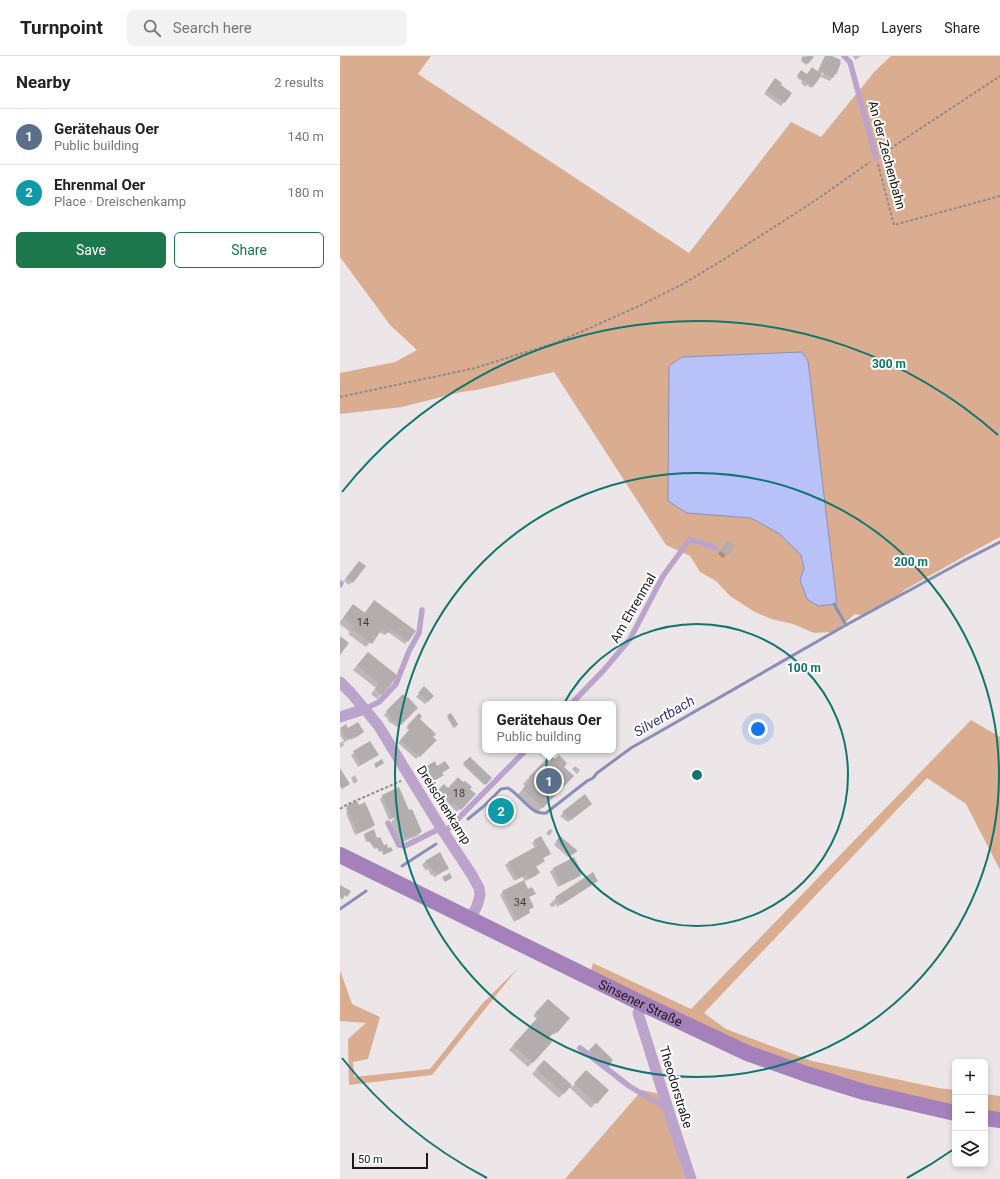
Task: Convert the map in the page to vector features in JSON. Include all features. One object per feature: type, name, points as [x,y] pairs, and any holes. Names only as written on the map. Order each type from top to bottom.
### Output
[{"type":"main road","name":"Sinsener Straße","points":[[340,855],[470,920],[746,1053],[864,1092],[952,1111]]},
{"type":"main road","points":[[988,1118],[1000,1120]]},
{"type":"street","name":"Dreischenkamp","points":[[340,682],[378,725],[442,830],[472,875],[479,888],[480,895],[477,906],[470,920]]},
{"type":"street","points":[[340,717],[365,709]]},
{"type":"street","name":"Theodorstraße","points":[[643,1004],[638,1013],[691,1179]]},
{"type":"lane","name":"An der Zechenbahn","points":[[844,56],[850,62],[876,158]]},
{"type":"lane","name":"Am Ehrenmal","points":[[574,701],[603,671],[630,639],[663,576],[690,539],[716,548]]},
{"type":"lane","points":[[365,709],[379,702],[396,684],[409,651],[419,632],[422,610]]},
{"type":"lane","points":[[388,823],[399,845],[405,846],[442,830],[523,753]]},
{"type":"lane","points":[[580,1048],[629,1086],[668,1109]]},
{"type":"path","points":[[340,397],[475,368],[558,342],[639,306],[683,284],[726,258],[816,200],[876,158],[1000,76]]},
{"type":"path","name":"An der Zechenbahn","points":[[876,158],[894,225],[1000,196]]},
{"type":"path","points":[[340,809],[409,777]]},
{"type":"shaded area","points":[[340,56],[431,56],[418,74],[689,253],[791,122],[821,137],[875,71],[891,56],[1000,56],[1000,537],[906,589],[888,603],[865,616],[855,614],[832,632],[814,633],[793,624],[771,619],[753,611],[730,596],[716,581],[700,572],[690,556],[666,545],[554,372],[477,390],[461,392],[402,407],[340,414],[340,373],[395,362],[417,350],[390,325],[340,257]],"holes":[[[802,352],[808,361],[837,604],[800,580],[804,568],[801,555],[780,534],[751,518]]]},
{"type":"shaded area","points":[[971,720],[1000,737],[1000,870],[966,804],[927,778],[704,1013],[726,1029],[812,1061],[952,1090],[952,1106],[854,1083],[746,1047],[591,971],[593,963],[691,1009]]},
{"type":"shaded area","points":[[518,968],[432,1075],[349,1085],[348,1039],[366,1023],[340,1021],[340,970],[352,1004],[380,1017],[368,1059],[353,1062],[354,1077],[430,1069],[481,1005]]},
{"type":"shaded area","points":[[642,1090],[659,1094],[685,1179],[565,1179]]},
{"type":"shaded area","points":[[988,1094],[1000,1096],[1000,1115],[988,1113]]},
{"type":"water","points":[[802,352],[808,361],[837,604],[818,606],[807,599],[800,580],[804,568],[801,555],[780,534],[751,518],[687,513],[668,501],[669,366],[682,357]]},
{"type":"building","points":[[803,56],[814,57],[808,64],[801,59]]},
{"type":"building","points":[[825,56],[832,56],[841,60],[836,75],[835,74],[833,78],[819,71]]},
{"type":"building","points":[[812,67],[822,75],[813,87],[797,76],[801,70],[807,74]]},
{"type":"building","points":[[775,78],[782,83],[781,85],[792,93],[785,103],[766,91]]},
{"type":"building","points":[[728,540],[735,545],[727,556],[720,551]]},
{"type":"building","points":[[359,561],[366,566],[353,583],[346,578]]},
{"type":"building","points":[[374,600],[416,631],[408,642],[391,629],[388,633],[382,629],[372,644],[352,629],[354,627],[343,618],[353,604],[365,613]]},
{"type":"building","points":[[340,636],[349,643],[340,655]]},
{"type":"building","points":[[368,652],[398,676],[382,695],[375,689],[379,684],[357,665]]},
{"type":"building","points":[[424,686],[434,696],[428,702],[418,693]]},
{"type":"building","points":[[403,694],[407,698],[408,697],[418,708],[401,725],[389,717],[390,715],[386,711]]},
{"type":"building","points":[[419,713],[422,716],[420,719],[436,734],[433,737],[437,740],[420,757],[400,740],[410,729],[407,726]]},
{"type":"building","points":[[451,713],[458,724],[455,728],[447,715]]},
{"type":"building","points":[[358,722],[364,732],[355,738],[354,736],[348,740],[340,728],[346,724],[348,728]]},
{"type":"building","points":[[370,741],[379,755],[361,765],[353,751]]},
{"type":"building","points":[[550,755],[555,759],[559,755],[567,763],[564,767],[574,776],[543,808],[523,789],[530,779],[529,777]]},
{"type":"building","points":[[470,757],[492,778],[486,785],[463,763]]},
{"type":"building","points":[[382,759],[384,763],[376,768],[374,764]]},
{"type":"building","points":[[435,761],[437,766],[445,761],[450,768],[442,773],[444,775],[431,783],[422,769]]},
{"type":"building","points":[[340,768],[350,784],[342,789],[340,786]]},
{"type":"building","points":[[458,777],[472,787],[470,789],[476,794],[461,810],[454,803],[452,805],[449,801],[450,800],[439,789],[444,784],[448,788]]},
{"type":"building","points":[[399,787],[409,810],[412,809],[422,832],[405,839],[395,817],[392,818],[382,795]]},
{"type":"building","points":[[585,794],[592,804],[571,820],[562,812]]},
{"type":"building","points":[[357,801],[359,805],[365,802],[375,825],[358,833],[346,806]]},
{"type":"building","points":[[374,829],[377,838],[380,837],[384,845],[387,844],[388,848],[391,847],[393,851],[384,854],[383,850],[380,851],[378,847],[375,848],[370,841],[368,842],[364,834]]},
{"type":"building","points":[[541,836],[551,854],[543,858],[545,861],[536,866],[540,873],[528,879],[526,875],[517,879],[508,862],[537,846],[534,840]]},
{"type":"building","points":[[560,836],[578,851],[572,855],[556,841]]},
{"type":"building","points":[[440,852],[449,869],[438,874],[433,871],[431,867],[429,868],[425,861]]},
{"type":"building","points":[[574,857],[583,874],[561,885],[553,868]]},
{"type":"building","points":[[593,872],[598,881],[561,905],[555,897]]},
{"type":"building","points":[[450,873],[452,878],[445,882],[442,877]]},
{"type":"building","points":[[524,880],[528,889],[532,887],[536,894],[529,897],[534,907],[529,910],[530,913],[517,920],[502,891]]},
{"type":"building","points":[[340,885],[351,891],[347,897],[345,895],[343,899],[340,898]]},
{"type":"building","points":[[548,999],[570,1018],[557,1033],[555,1031],[549,1038],[552,1042],[533,1063],[513,1045],[539,1016],[535,1013]]},
{"type":"building","points":[[596,1043],[613,1060],[609,1065],[610,1066],[608,1067],[589,1050]]},
{"type":"building","points":[[544,1060],[572,1085],[564,1094],[536,1069]]},
{"type":"building","points":[[586,1070],[609,1090],[597,1104],[574,1083]]},
{"type":"waterway","name":"Silvertbach","points":[[468,819],[501,789],[508,788],[530,808],[540,813],[546,813],[631,748],[846,625],[1000,542]]},
{"type":"waterway","name":"Silvertbach","points":[[834,604],[846,625]]},
{"type":"waterway","name":"Silvertbach","points":[[402,866],[436,844]]},
{"type":"waterway","name":"Silvertbach","points":[[340,909],[366,891]]},
{"type":"place","name":"Gerätehaus Oer","points":[[549,781]]},
{"type":"place","name":"Ehrenmal Oer","points":[[501,811]]}]
